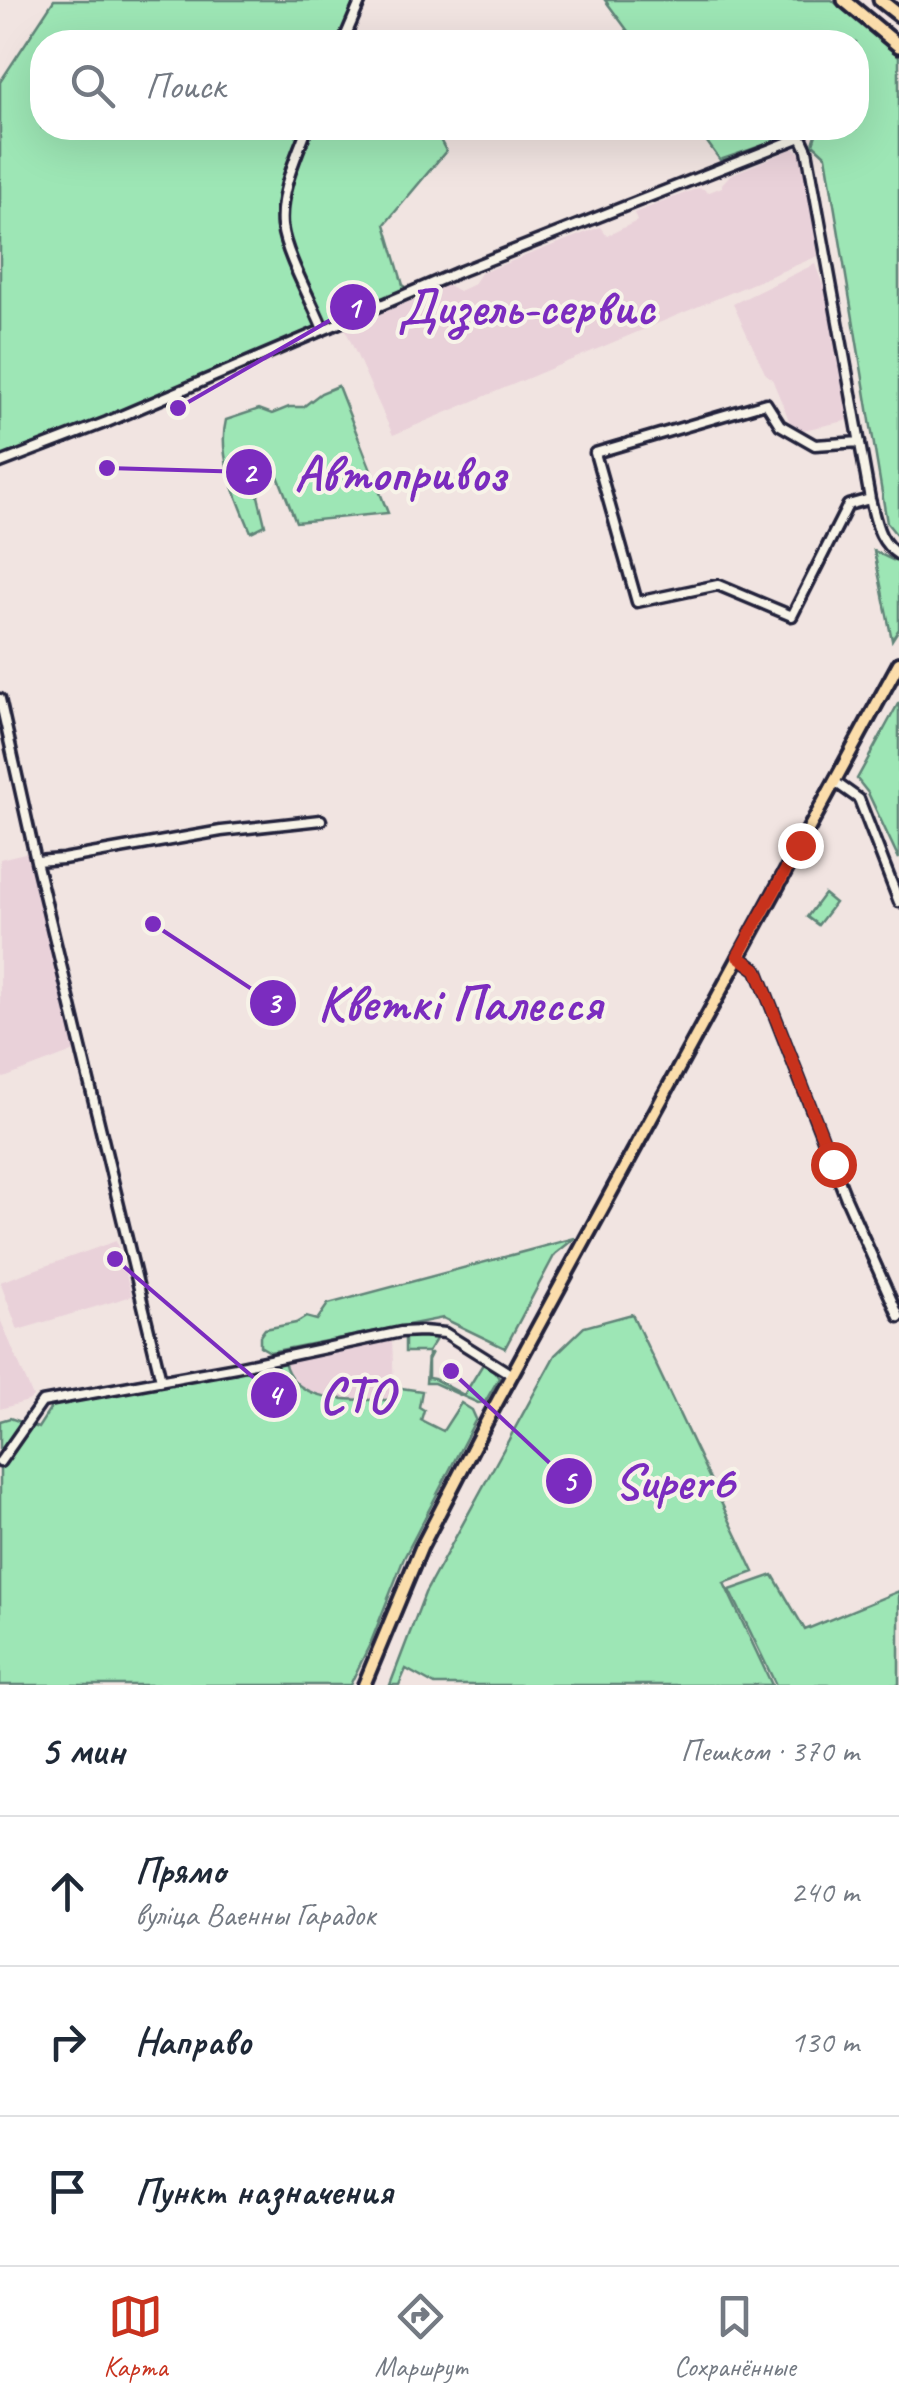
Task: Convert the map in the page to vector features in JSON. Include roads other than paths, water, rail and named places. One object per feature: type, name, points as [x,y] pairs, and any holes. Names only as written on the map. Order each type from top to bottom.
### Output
[{"type":"highway","points":[[844,0],[899,46]]},
{"type":"highway","points":[[880,0],[899,15]]},
{"type":"main road","points":[[364,1685],[421,1548],[899,662]]},
{"type":"street","points":[[347,30],[361,0]]},
{"type":"street","points":[[304,140],[286,194],[282,225],[287,246],[323,328]]},
{"type":"street","points":[[0,464],[516,249],[792,140]]},
{"type":"street","points":[[802,140],[807,150],[870,499],[878,532],[888,548],[899,556]]},
{"type":"street","points":[[860,442],[814,445],[780,425],[766,402],[595,453],[637,602],[718,585],[792,616],[848,505],[870,499]]},
{"type":"street","points":[[0,699],[161,1380]]},
{"type":"street","points":[[835,782],[859,799],[899,902]]},
{"type":"street","points":[[36,862],[221,831],[321,820]]},
{"type":"street","points":[[738,956],[757,970],[846,1198],[899,1316]]},
{"type":"street","points":[[0,1462],[42,1402],[401,1332],[450,1336],[512,1375]]},
{"type":"place","name":"Дизель-сервис","points":[[178,408]]},
{"type":"place","name":"Автопривоз","points":[[107,468]]},
{"type":"place","name":"Кветкі Палесся","points":[[153,924]]},
{"type":"place","name":"СТО","points":[[115,1259]]},
{"type":"place","name":"Super6","points":[[451,1371]]}]
